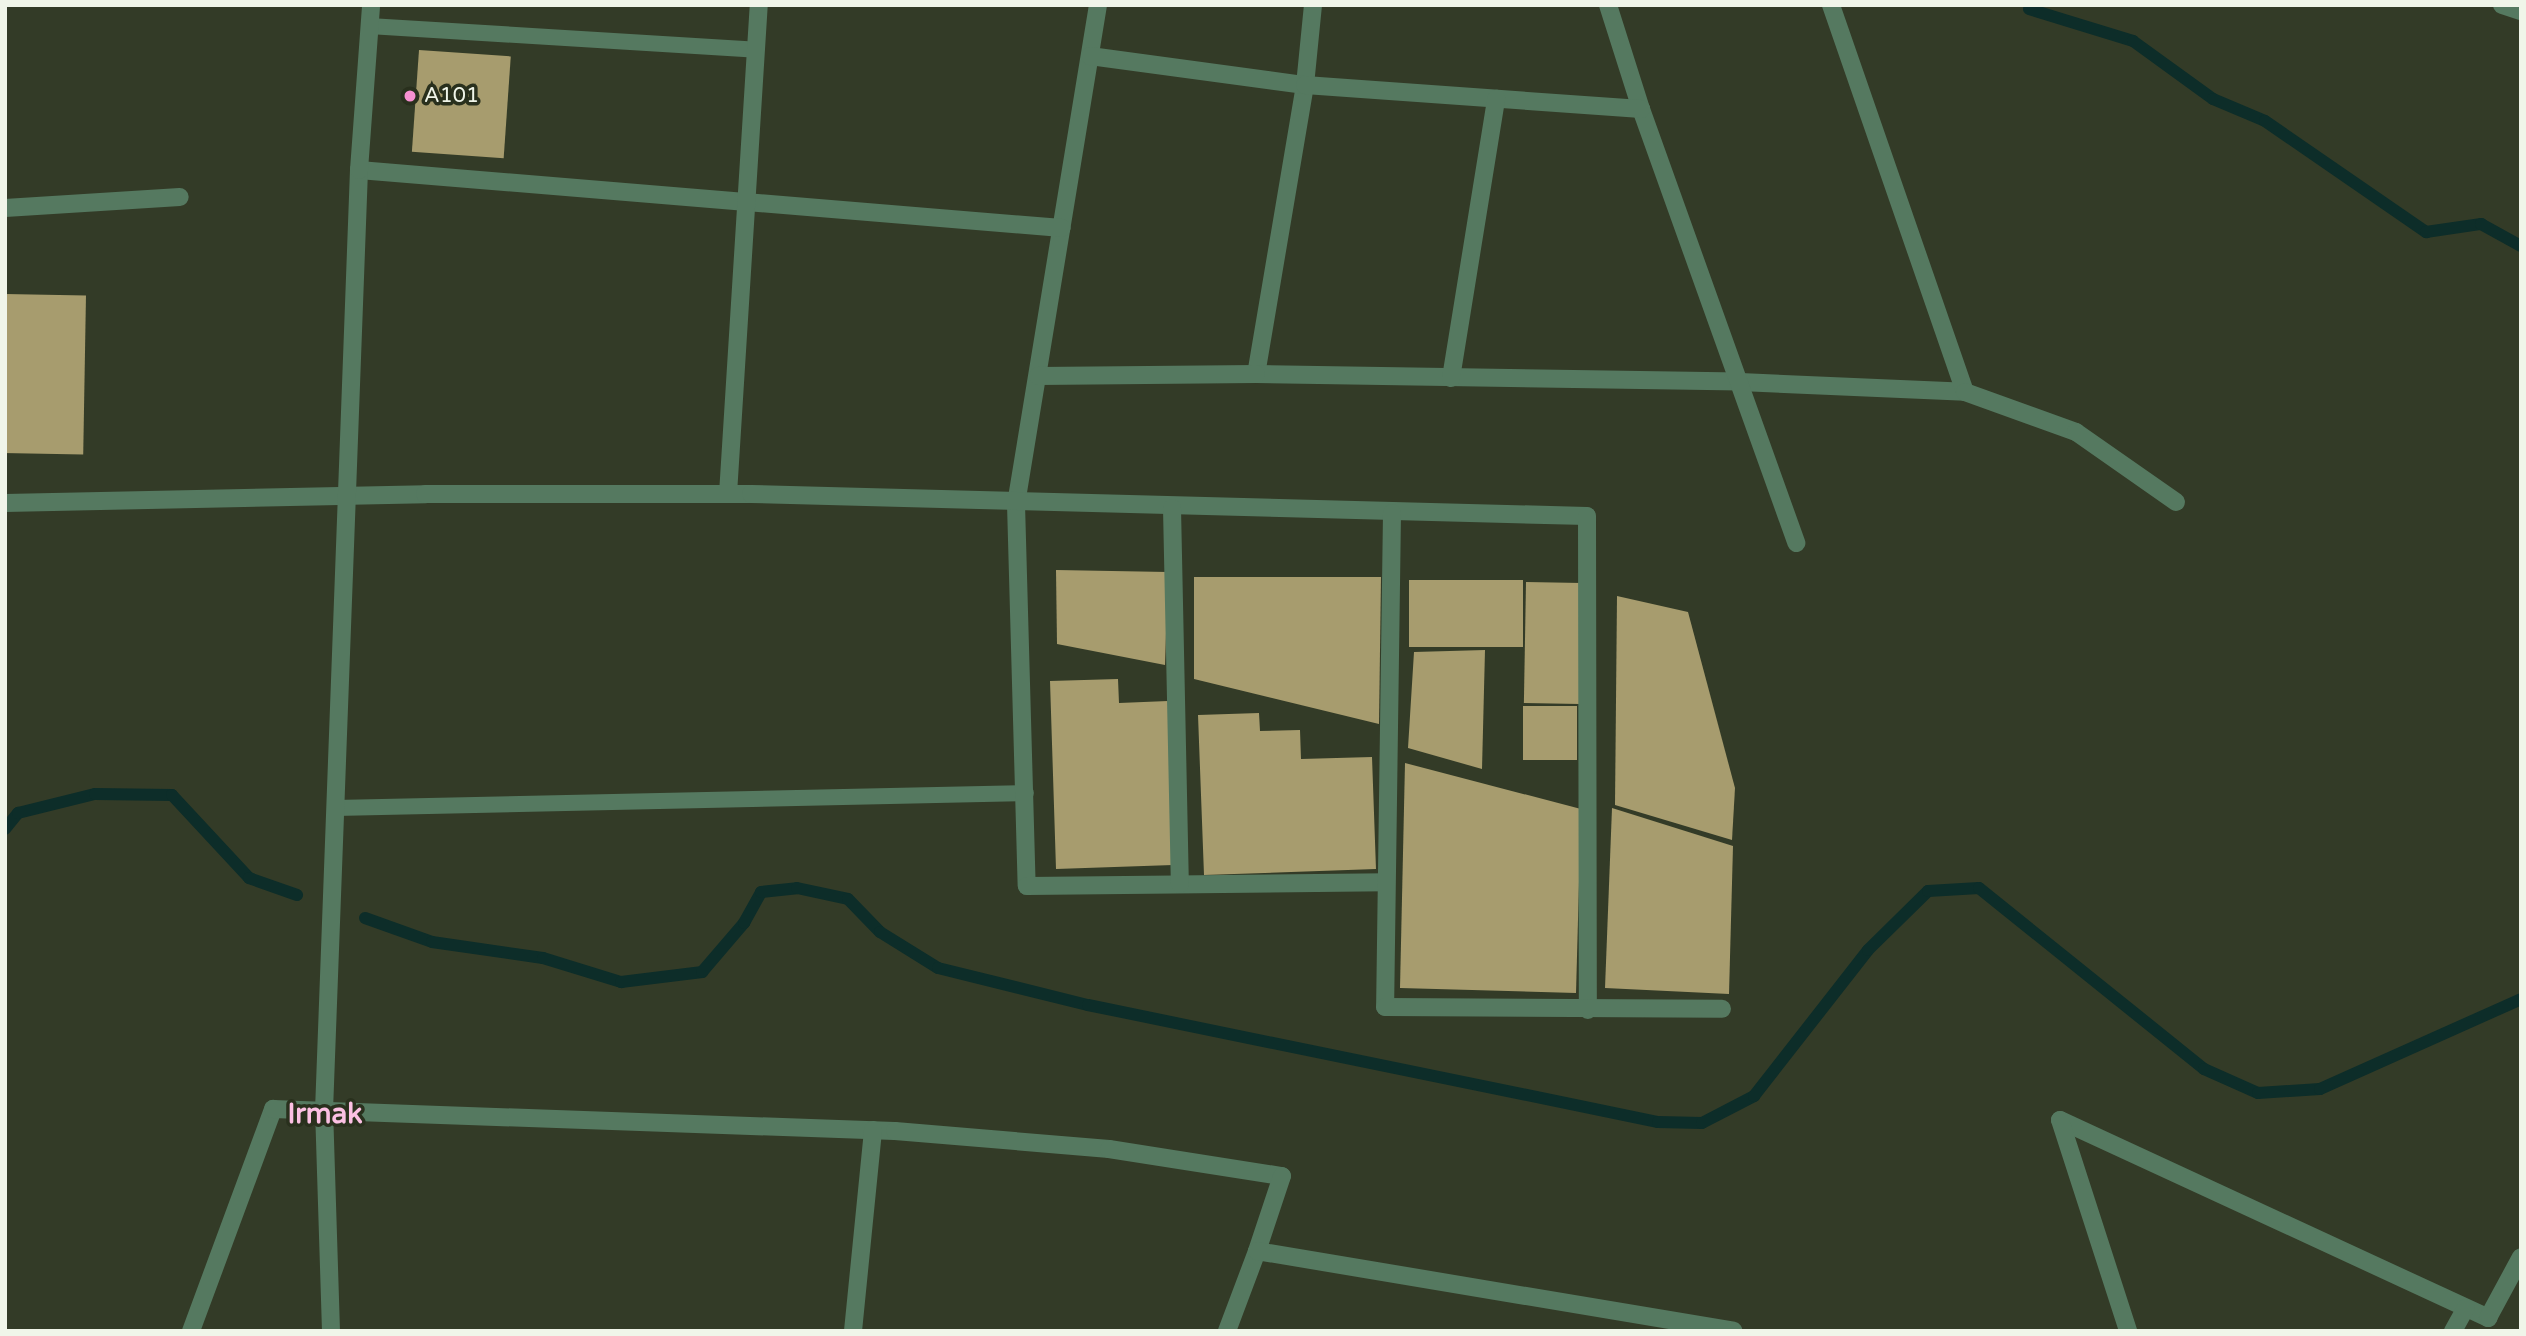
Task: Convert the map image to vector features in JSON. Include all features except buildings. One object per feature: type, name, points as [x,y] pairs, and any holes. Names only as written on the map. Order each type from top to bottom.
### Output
[{"type":"street","points":[[331,1331],[324,1111],[345,496],[359,170],[371,5]]},
{"type":"street","points":[[728,494],[759,5]]},
{"type":"street","points":[[1098,5],[1016,504],[1027,886],[1386,882]]},
{"type":"street","points":[[1256,374],[1305,85],[1313,5]]},
{"type":"street","points":[[1608,5],[1641,109],[1796,543]]},
{"type":"street","points":[[1831,5],[1965,392]]},
{"type":"street","points":[[2502,5],[2521,11]]},
{"type":"street","points":[[1090,56],[1305,85],[1641,109]]},
{"type":"street","points":[[1451,378],[1496,99]]},
{"type":"street","points":[[359,170],[1062,228]]},
{"type":"street","points":[[5,208],[180,197]]},
{"type":"street","points":[[1038,376],[1256,374],[1740,382],[1965,392],[2076,432],[2176,502]]},
{"type":"street","points":[[5,503],[345,496],[728,494],[1172,508],[1587,516],[1588,1010]]},
{"type":"street","points":[[1172,508],[1180,884]]},
{"type":"street","points":[[1392,513],[1384,1007],[1722,1009]]},
{"type":"street","points":[[191,1331],[273,1109],[873,1130],[1109,1149],[1282,1176],[1227,1331]]},
{"type":"street","points":[[2128,1331],[2060,1120],[2488,1318],[2521,1257]]},
{"type":"street","points":[[853,1331],[873,1130]]},
{"type":"street","points":[[1257,1251],[1664,1325],[1734,1331]]},
{"type":"street","points":[[2453,1331],[2466,1308]]},
{"type":"lane","points":[[369,26],[757,50]]},
{"type":"lane","points":[[335,808],[1026,793]]},
{"type":"waterway","points":[[2029,9],[2133,41],[2213,99],[2265,121],[2426,232],[2481,224],[2521,246]]},
{"type":"waterway","points":[[5,829],[18,813],[95,794],[172,795],[249,878],[297,895]]},
{"type":"waterway","points":[[365,918],[432,942],[543,958],[621,982],[702,972],[744,923],[761,892],[797,888],[848,899],[880,932],[938,968],[1088,1005],[1658,1122],[1702,1123],[1754,1096],[1868,950],[1928,891],[1979,888],[2204,1069],[2258,1093],[2320,1089],[2521,999]]},
{"type":"place","name":"A101","points":[[410,96]]},
{"type":"district","name":"Irmak","points":[[325,1114]]}]
